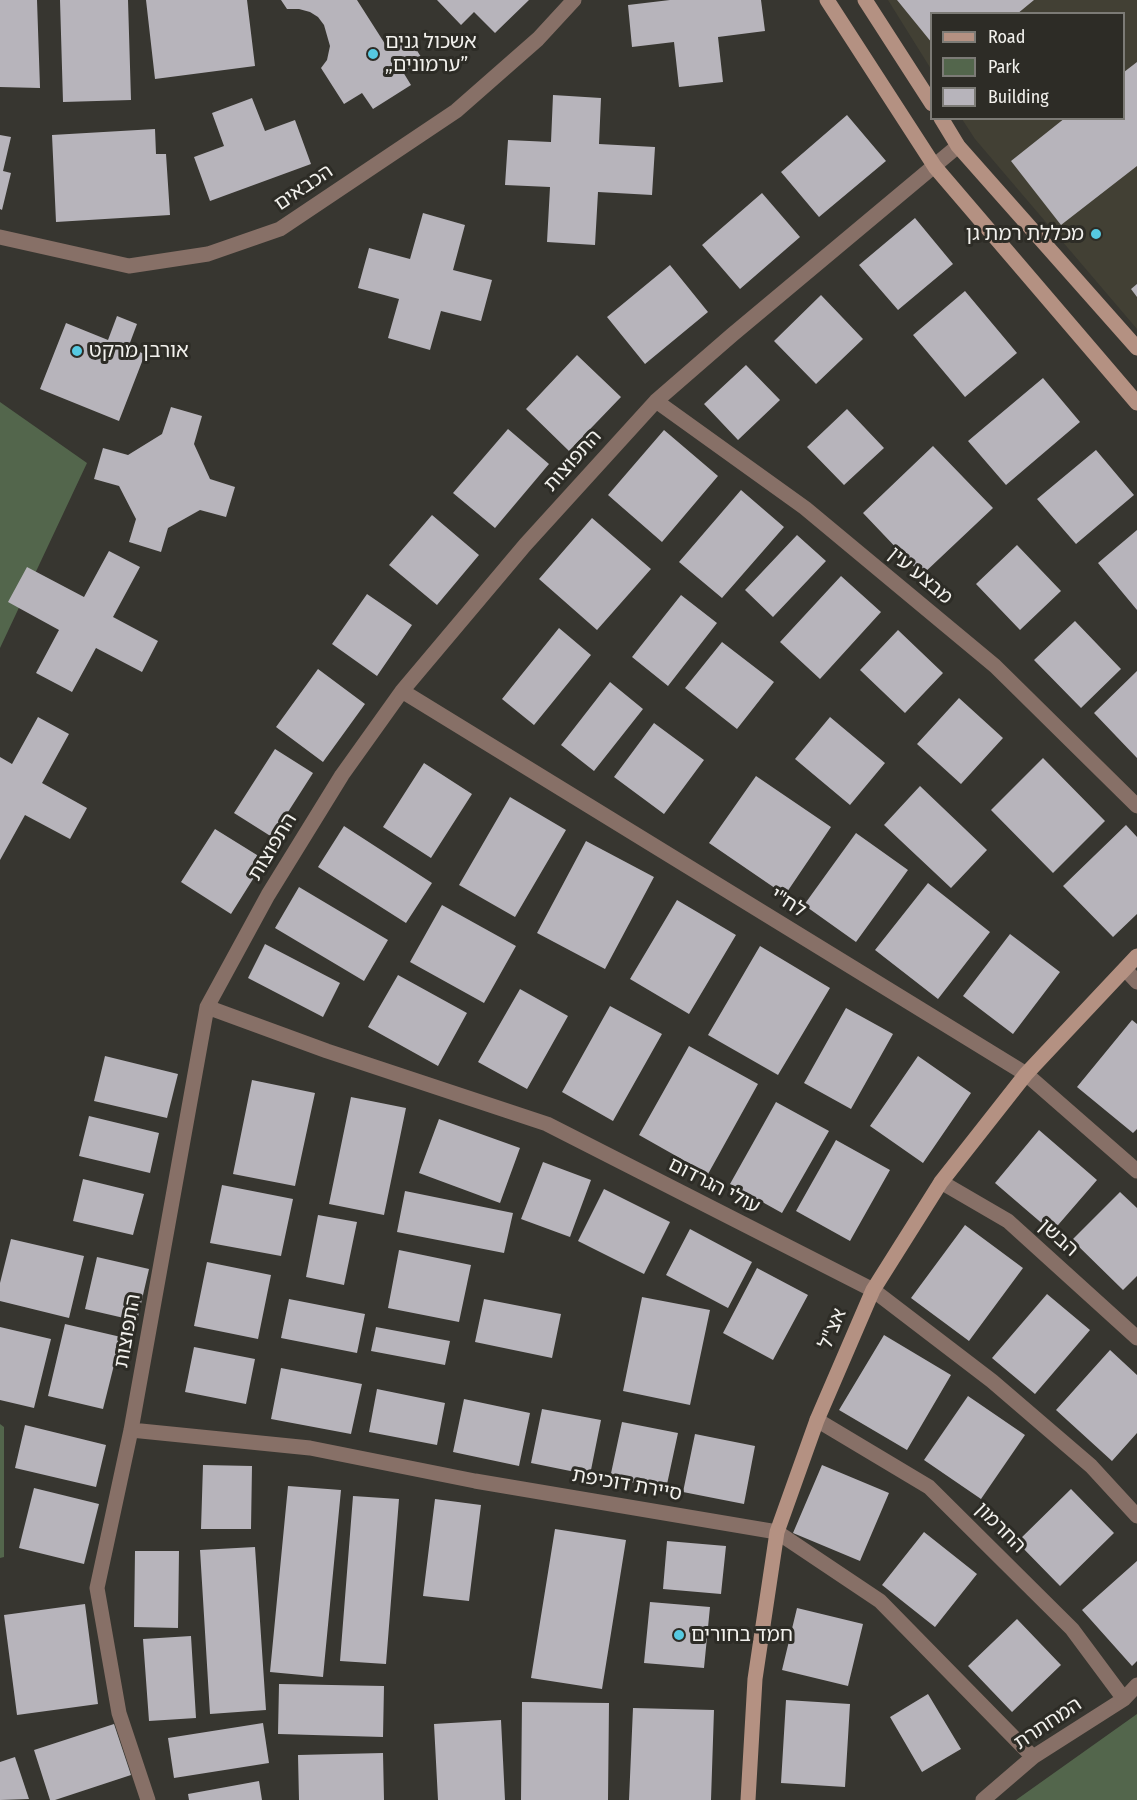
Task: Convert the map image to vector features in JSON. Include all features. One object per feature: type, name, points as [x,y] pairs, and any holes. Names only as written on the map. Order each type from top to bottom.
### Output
[{"type":"street","name":"הכבאים","points":[[0,237],[129,266],[208,254],[280,229],[456,111],[538,39],[574,0]]},
{"type":"street","points":[[827,0],[935,167],[1137,403]]},
{"type":"street","points":[[865,0],[930,101]]},
{"type":"street","points":[[941,120],[958,146],[1137,348]]},
{"type":"street","name":"התפוצות","points":[[148,1800],[119,1713],[97,1588],[131,1430],[207,1007],[268,894],[336,785],[402,691],[525,545],[656,401],[958,146]]},
{"type":"street","name":"מבצע עין","points":[[656,401],[805,508],[995,666],[1137,806]]},
{"type":"street","name":"לח\"י","points":[[402,691],[1026,1074],[1137,1170]]},
{"type":"street","name":"אצ\"ל","points":[[748,1800],[755,1679],[777,1532],[817,1420],[873,1290],[940,1182],[1026,1074],[1137,956]]},
{"type":"street","points":[[1125,969],[1137,982]]},
{"type":"street","name":"עולי הגרדום","points":[[207,1007],[327,1051],[547,1124],[873,1290],[992,1381],[1091,1466],[1137,1516]]},
{"type":"street","name":"הבשן","points":[[940,1182],[1008,1221],[1137,1338]]},
{"type":"street","name":"החרמון","points":[[817,1420],[929,1487],[1072,1629],[1124,1699]]},
{"type":"street","name":"סיירת דוכיפת","points":[[131,1430],[310,1448],[475,1481],[777,1532],[880,1601],[1033,1757]]},
{"type":"street","name":"המחתרת","points":[[983,1800],[1033,1757],[1124,1699],[1137,1685]]},
{"type":"shaded area","name":"מכללת רמת גן","points":[[888,0],[1137,0],[1137,329],[975,139],[963,120],[1125,120],[1125,12],[930,12],[930,67]]},
{"type":"green space","points":[[0,402],[87,463],[0,648]]},
{"type":"green space","points":[[0,1424],[4,1427],[4,1557],[0,1558]]},
{"type":"green space","points":[[1137,1714],[1137,1800],[1016,1800]]},
{"type":"building","points":[[0,0],[37,0],[40,88],[0,87]]},
{"type":"building","points":[[60,0],[128,0],[131,100],[63,102]]},
{"type":"building","points":[[146,0],[247,0],[255,66],[155,79]]},
{"type":"building","name":"אשכול גנים „ערמונים”","points":[[281,0],[357,0],[387,47],[407,35],[423,60],[403,72],[411,85],[373,109],[362,93],[344,104],[321,68],[327,60],[330,46],[324,25],[310,12],[287,9]]},
{"type":"building","points":[[437,0],[529,0],[495,33],[474,12],[461,25]]},
{"type":"building","points":[[670,0],[761,0],[765,31],[718,37],[723,82],[679,87],[674,42],[632,47],[628,5]]},
{"type":"building","points":[[897,0],[1034,0],[1019,12],[930,12],[930,41]]},
{"type":"building","points":[[1137,62],[1137,166],[1061,225],[1011,161],[1062,120],[1125,120],[1125,71]]},
{"type":"building","points":[[553,95],[601,98],[599,144],[655,147],[652,195],[598,192],[595,245],[547,242],[550,187],[505,185],[508,140],[551,142]]},
{"type":"building","points":[[252,98],[265,131],[295,120],[311,164],[210,201],[194,157],[224,146],[212,113]]},
{"type":"building","points":[[847,115],[886,161],[819,217],[781,172]]},
{"type":"building","points":[[155,129],[156,154],[166,154],[170,215],[56,222],[52,135]]},
{"type":"building","points":[[0,135],[11,137],[3,171],[11,173],[2,210],[0,209]]},
{"type":"building","points":[[762,193],[800,237],[740,289],[702,245]]},
{"type":"building","points":[[423,213],[465,225],[453,270],[492,280],[481,321],[441,311],[430,350],[388,338],[399,299],[358,288],[369,248],[410,259]]},
{"type":"building","points":[[915,218],[953,264],[898,310],[859,265]]},
{"type":"building","points":[[670,265],[708,312],[645,364],[607,317]]},
{"type":"building","points":[[1137,284],[1137,297],[1131,289]]},
{"type":"building","points":[[965,291],[1017,353],[965,397],[913,335]]},
{"type":"building","points":[[821,295],[863,339],[816,384],[774,341]]},
{"type":"building","points":[[117,316],[137,324],[128,348],[145,354],[119,421],[40,389],[66,323],[108,340]]},
{"type":"building","points":[[577,355],[621,397],[569,451],[526,409]]},
{"type":"building","points":[[746,365],[780,400],[738,440],[704,404]]},
{"type":"building","points":[[1043,378],[1080,422],[1006,485],[968,441]]},
{"type":"building","points":[[171,407],[202,416],[194,444],[210,479],[235,487],[226,517],[200,510],[168,528],[161,552],[129,542],[136,519],[119,486],[94,479],[103,448],[128,455],[162,434]]},
{"type":"building","points":[[847,409],[884,448],[844,485],[807,447]]},
{"type":"building","points":[[508,429],[549,464],[495,528],[453,493]]},
{"type":"building","points":[[664,430],[718,476],[662,542],[608,495]]},
{"type":"building","points":[[933,446],[993,508],[922,575],[863,513]]},
{"type":"building","points":[[1096,450],[1134,495],[1076,544],[1037,499]]},
{"type":"building","points":[[741,490],[784,527],[722,598],[679,562]]},
{"type":"building","points":[[432,515],[479,555],[437,605],[389,565]]},
{"type":"building","points":[[592,518],[651,569],[597,630],[539,579]]},
{"type":"building","points":[[1137,530],[1137,610],[1098,563]]},
{"type":"building","points":[[797,535],[826,561],[773,617],[745,590]]},
{"type":"building","points":[[1017,545],[1061,591],[1020,630],[976,584]]},
{"type":"building","points":[[109,551],[140,567],[113,617],[158,641],[142,672],[96,648],[72,692],[36,673],[59,630],[8,602],[27,567],[84,597]]},
{"type":"building","points":[[841,576],[881,612],[820,679],[780,642]]},
{"type":"building","points":[[367,594],[412,625],[377,676],[332,644]]},
{"type":"building","points":[[681,595],[717,623],[668,686],[632,657]]},
{"type":"building","points":[[1075,621],[1121,669],[1081,708],[1034,660]]},
{"type":"building","points":[[559,628],[591,655],[534,725],[502,699]]},
{"type":"building","points":[[898,630],[943,673],[905,713],[860,670]]},
{"type":"building","points":[[722,642],[774,682],[737,729],[685,688]]},
{"type":"building","points":[[318,669],[365,704],[323,762],[276,727]]},
{"type":"building","points":[[1137,671],[1137,758],[1094,713]]},
{"type":"building","points":[[610,682],[643,709],[594,771],[561,745]]},
{"type":"building","points":[[959,698],[1003,738],[961,784],[917,744]]},
{"type":"building","points":[[38,717],[69,734],[42,783],[87,808],[70,839],[25,815],[0,860],[0,757],[12,764]]},
{"type":"building","points":[[830,717],[885,763],[850,805],[795,759]]},
{"type":"building","points":[[654,723],[704,760],[664,814],[614,777]]},
{"type":"building","points":[[275,749],[313,773],[272,837],[234,813]]},
{"type":"building","points":[[1043,758],[1105,821],[1053,873],[991,810]]},
{"type":"building","points":[[424,763],[472,794],[431,858],[383,827]]},
{"type":"building","points":[[756,776],[831,827],[785,895],[709,843]]},
{"type":"building","points":[[920,786],[987,850],[951,888],[884,825]]},
{"type":"building","points":[[510,797],[566,830],[515,917],[459,885]]},
{"type":"building","points":[[1126,825],[1137,837],[1137,914],[1113,937],[1063,886]]},
{"type":"building","points":[[344,826],[432,883],[406,923],[318,867]]},
{"type":"building","points":[[215,829],[265,860],[231,914],[181,882]]},
{"type":"building","points":[[856,833],[908,870],[856,942],[804,905]]},
{"type":"building","points":[[586,841],[654,877],[605,969],[537,933]]},
{"type":"building","points":[[928,883],[990,932],[938,999],[875,950]]},
{"type":"building","points":[[299,887],[388,940],[364,981],[275,928]]},
{"type":"building","points":[[677,900],[736,935],[689,1014],[630,979]]},
{"type":"building","points":[[442,905],[516,946],[484,1003],[410,962]]},
{"type":"building","points":[[1010,934],[1060,972],[1013,1034],[963,996]]},
{"type":"building","points":[[265,944],[340,983],[323,1017],[248,978]]},
{"type":"building","points":[[760,946],[830,988],[778,1075],[708,1035]]},
{"type":"building","points":[[398,975],[467,1013],[438,1066],[368,1027]]},
{"type":"building","points":[[520,989],[568,1016],[527,1089],[478,1062]]},
{"type":"building","points":[[610,1006],[662,1034],[613,1121],[562,1092]]},
{"type":"building","points":[[846,1008],[893,1034],[851,1109],[804,1083]]},
{"type":"building","points":[[1132,1020],[1137,1024],[1137,1129],[1133,1133],[1077,1087]]},
{"type":"building","points":[[689,1046],[758,1084],[708,1174],[639,1135]]},
{"type":"building","points":[[105,1056],[178,1074],[167,1118],[94,1101]]},
{"type":"building","points":[[918,1056],[971,1093],[923,1163],[870,1126]]},
{"type":"building","points":[[252,1080],[315,1093],[295,1186],[233,1174]]},
{"type":"building","points":[[351,1097],[406,1108],[384,1215],[329,1204]]},
{"type":"building","points":[[776,1102],[829,1131],[782,1213],[730,1184]]},
{"type":"building","points":[[89,1116],[159,1133],[150,1173],[79,1156]]},
{"type":"building","points":[[439,1119],[520,1148],[500,1203],[419,1173]]},
{"type":"building","points":[[1039,1130],[1097,1180],[1052,1232],[995,1183]]},
{"type":"building","points":[[836,1140],[890,1170],[850,1241],[796,1211]]},
{"type":"building","points":[[543,1162],[591,1180],[570,1237],[521,1219]]},
{"type":"building","points":[[83,1179],[144,1194],[133,1235],[73,1221]]},
{"type":"building","points":[[222,1185],[293,1199],[281,1256],[210,1243]]},
{"type":"building","points":[[604,1189],[670,1222],[644,1274],[578,1241]]},
{"type":"building","points":[[405,1191],[513,1213],[504,1253],[397,1232]]},
{"type":"building","points":[[1120,1192],[1137,1208],[1137,1276],[1123,1290],[1072,1240]]},
{"type":"building","points":[[318,1215],[357,1222],[344,1285],[306,1277]]},
{"type":"building","points":[[965,1225],[1023,1268],[969,1341],[911,1298]]},
{"type":"building","points":[[690,1229],[752,1262],[728,1308],[666,1275]]},
{"type":"building","points":[[11,1239],[84,1256],[69,1318],[0,1301],[0,1283]]},
{"type":"building","points":[[399,1250],[471,1265],[459,1322],[388,1308]]},
{"type":"building","points":[[97,1257],[149,1269],[137,1321],[85,1309]]},
{"type":"building","points":[[207,1262],[271,1275],[258,1339],[194,1326]]},
{"type":"building","points":[[757,1268],[808,1295],[773,1360],[723,1333]]},
{"type":"building","points":[[1047,1294],[1090,1330],[1035,1394],[992,1358]]},
{"type":"building","points":[[642,1297],[710,1310],[690,1405],[623,1391]]},
{"type":"building","points":[[289,1299],[365,1314],[357,1353],[281,1338]]},
{"type":"building","points":[[484,1299],[561,1314],[552,1358],[475,1342]]},
{"type":"building","points":[[65,1324],[121,1337],[103,1409],[48,1396]]},
{"type":"building","points":[[0,1327],[51,1339],[34,1408],[0,1400]]},
{"type":"building","points":[[376,1327],[450,1341],[445,1365],[371,1351]]},
{"type":"building","points":[[884,1335],[951,1375],[907,1450],[839,1410]]},
{"type":"building","points":[[194,1347],[255,1359],[246,1404],[185,1392]]},
{"type":"building","points":[[1110,1350],[1137,1375],[1137,1433],[1112,1461],[1056,1410]]},
{"type":"building","points":[[281,1368],[362,1384],[351,1434],[271,1419]]},
{"type":"building","points":[[377,1389],[445,1403],[437,1445],[369,1432]]},
{"type":"building","points":[[968,1396],[1025,1435],[981,1499],[924,1460]]},
{"type":"building","points":[[464,1399],[530,1413],[519,1466],[453,1452]]},
{"type":"building","points":[[542,1409],[601,1420],[590,1475],[531,1463]]},
{"type":"building","points":[[622,1422],[678,1433],[666,1489],[610,1478]]},
{"type":"building","points":[[25,1425],[106,1445],[96,1487],[15,1468]]},
{"type":"building","points":[[695,1434],[755,1446],[744,1504],[683,1492]]},
{"type":"building","points":[[203,1465],[252,1466],[251,1529],[201,1529]]},
{"type":"building","points":[[822,1465],[889,1493],[860,1561],[793,1533]]},
{"type":"building","points":[[288,1486],[341,1490],[323,1677],[270,1672]]},
{"type":"building","points":[[34,1488],[99,1504],[84,1564],[19,1548]]},
{"type":"building","points":[[1071,1489],[1114,1533],[1060,1586],[1017,1542]]},
{"type":"building","points":[[353,1496],[399,1499],[386,1664],[340,1661]]},
{"type":"building","points":[[435,1499],[481,1505],[469,1601],[423,1596]]},
{"type":"building","points":[[555,1529],[626,1540],[602,1689],[531,1678]]},
{"type":"building","points":[[924,1532],[977,1574],[935,1627],[882,1585]]},
{"type":"building","points":[[667,1541],[726,1546],[721,1594],[663,1589]]},
{"type":"building","points":[[255,1547],[266,1710],[210,1714],[200,1550]]},
{"type":"building","points":[[135,1551],[179,1551],[178,1628],[134,1627]]},
{"type":"building","points":[[1137,1561],[1137,1661],[1132,1666],[1082,1610]]},
{"type":"building","points":[[650,1602],[710,1607],[704,1668],[644,1663]]},
{"type":"building","points":[[85,1604],[98,1704],[17,1715],[4,1615]]},
{"type":"building","points":[[797,1608],[863,1624],[848,1686],[782,1670]]},
{"type":"building","points":[[1017,1619],[1061,1665],[1012,1712],[968,1666]]},
{"type":"building","points":[[191,1636],[196,1718],[149,1721],[143,1639]]},
{"type":"building","points":[[279,1684],[384,1686],[383,1737],[278,1734]]},
{"type":"building","points":[[928,1694],[961,1749],[922,1772],[890,1717]]},
{"type":"building","points":[[786,1700],[850,1704],[845,1787],[781,1783]]},
{"type":"building","points":[[522,1702],[609,1703],[608,1800],[521,1800]]},
{"type":"building","points":[[633,1708],[714,1710],[711,1800],[629,1800]]},
{"type":"building","points":[[501,1720],[505,1800],[438,1800],[434,1724]]},
{"type":"building","points":[[263,1723],[269,1763],[174,1778],[168,1738]]},
{"type":"building","points":[[114,1724],[131,1775],[50,1800],[34,1750]]},
{"type":"building","points":[[383,1753],[384,1800],[299,1800],[298,1755]]},
{"type":"building","points":[[15,1757],[29,1799],[0,1800],[0,1762]]},
{"type":"building","points":[[259,1781],[262,1800],[189,1800],[188,1794]]},
{"type":"place","name":"אשכול גנים „ערמונים”","points":[[373,54]]},
{"type":"place","name":"מכללת רמת גן","points":[[1096,234]]},
{"type":"place","name":"אורבן מרקט","points":[[77,351]]},
{"type":"place","name":"חמד בחורים","points":[[679,1635]]}]
